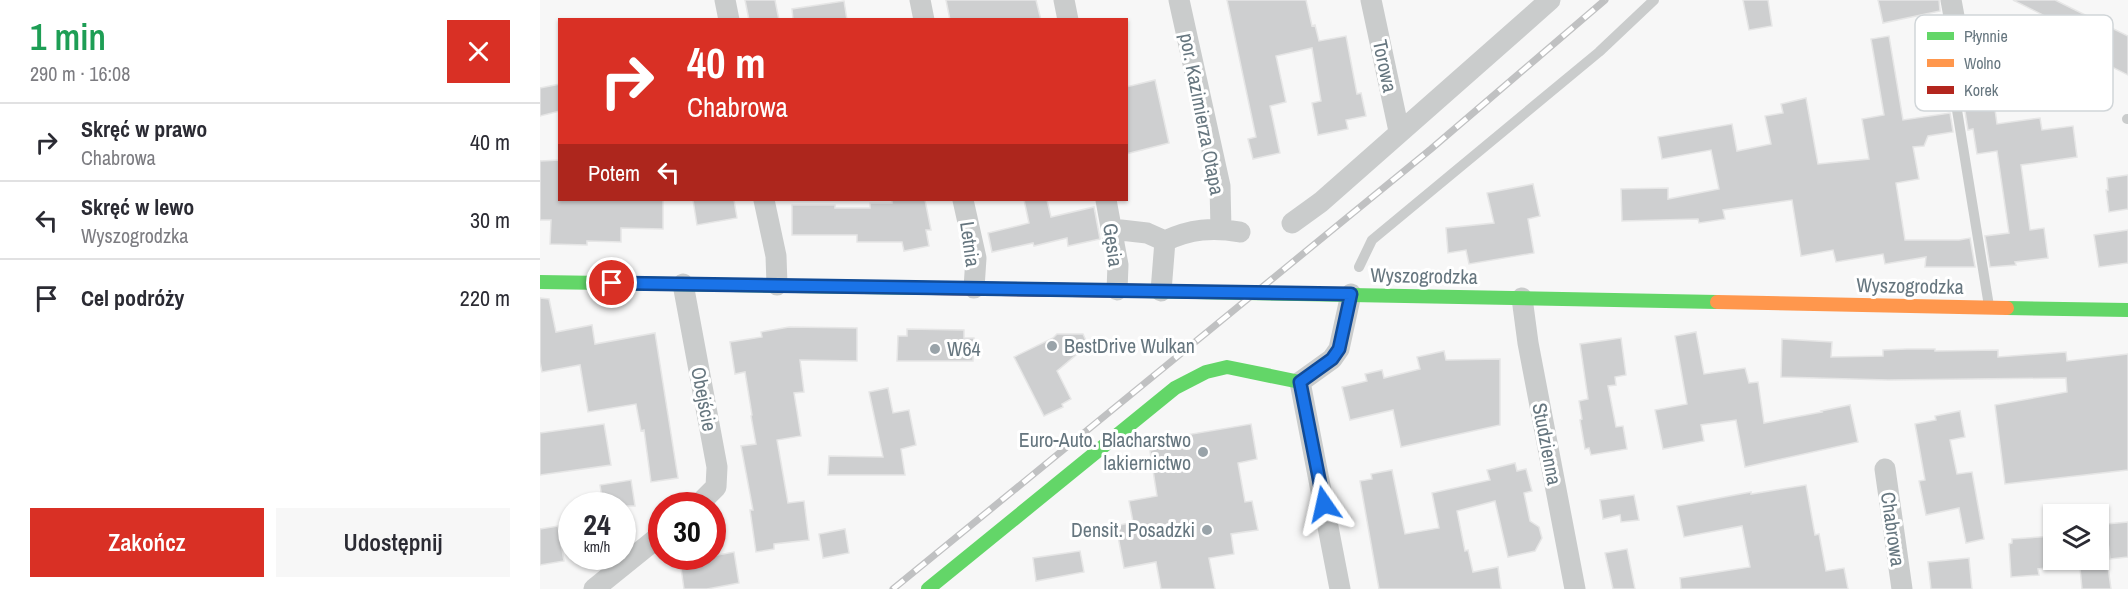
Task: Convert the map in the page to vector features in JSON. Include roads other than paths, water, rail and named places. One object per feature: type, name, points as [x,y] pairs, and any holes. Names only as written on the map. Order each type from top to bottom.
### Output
[{"type":"street","points":[[725,0],[729,18]]},
{"type":"street","points":[[920,0],[924,18]]},
{"type":"street","points":[[1064,0],[1068,18]]},
{"type":"street","name":"por. Kazimierza Otapa","points":[[1165,241],[1181,234],[1200,230],[1230,230],[1179,0]]},
{"type":"street","name":"Torowa","points":[[1371,0],[1399,131]]},
{"type":"street","points":[[1292,223],[1321,202],[1550,0]]},
{"type":"street","points":[[1951,0],[1952,15]]},
{"type":"street","points":[[764,201],[776,256],[777,285]]},
{"type":"street","name":"Letnia","points":[[963,201],[976,258],[974,288]]},
{"type":"street","name":"Gęsia","points":[[1106,201],[1118,264],[1117,290]]},
{"type":"street","points":[[1112,229],[1147,233],[1165,241],[1161,291]]},
{"type":"street","name":"Wyszogrodzka","points":[[540,282],[1351,294],[2128,310]]},
{"type":"street","name":"Obejście","points":[[683,284],[717,467],[716,487],[711,492]]},
{"type":"street","points":[[928,589],[1174,388],[1199,374],[1215,368],[1227,367],[1300,382],[1332,359],[1339,349],[1351,294]]},
{"type":"street","name":"Studzienna","points":[[1522,298],[1526,332],[1575,589]]},
{"type":"street","points":[[1300,382],[1340,589]]},
{"type":"street","name":"Chabrowa","points":[[1885,470],[1902,589]]},
{"type":"street","points":[[594,589],[648,545]]},
{"type":"lane","points":[[1359,267],[1372,240],[1599,52],[1654,0]]},
{"type":"lane","points":[[1962,111],[1989,307]]},
{"type":"railway","points":[[893,589],[1431,149],[1605,0]]},
{"type":"place","name":"BestDrive Wulkan","points":[[1052,346]]},
{"type":"place","name":"W64","points":[[935,349]]},
{"type":"place","name":"Euro-Auto. Blacharstwo lakiernictwo","points":[[1203,452]]},
{"type":"place","name":"Densit. Posadzki","points":[[1207,530]]}]
